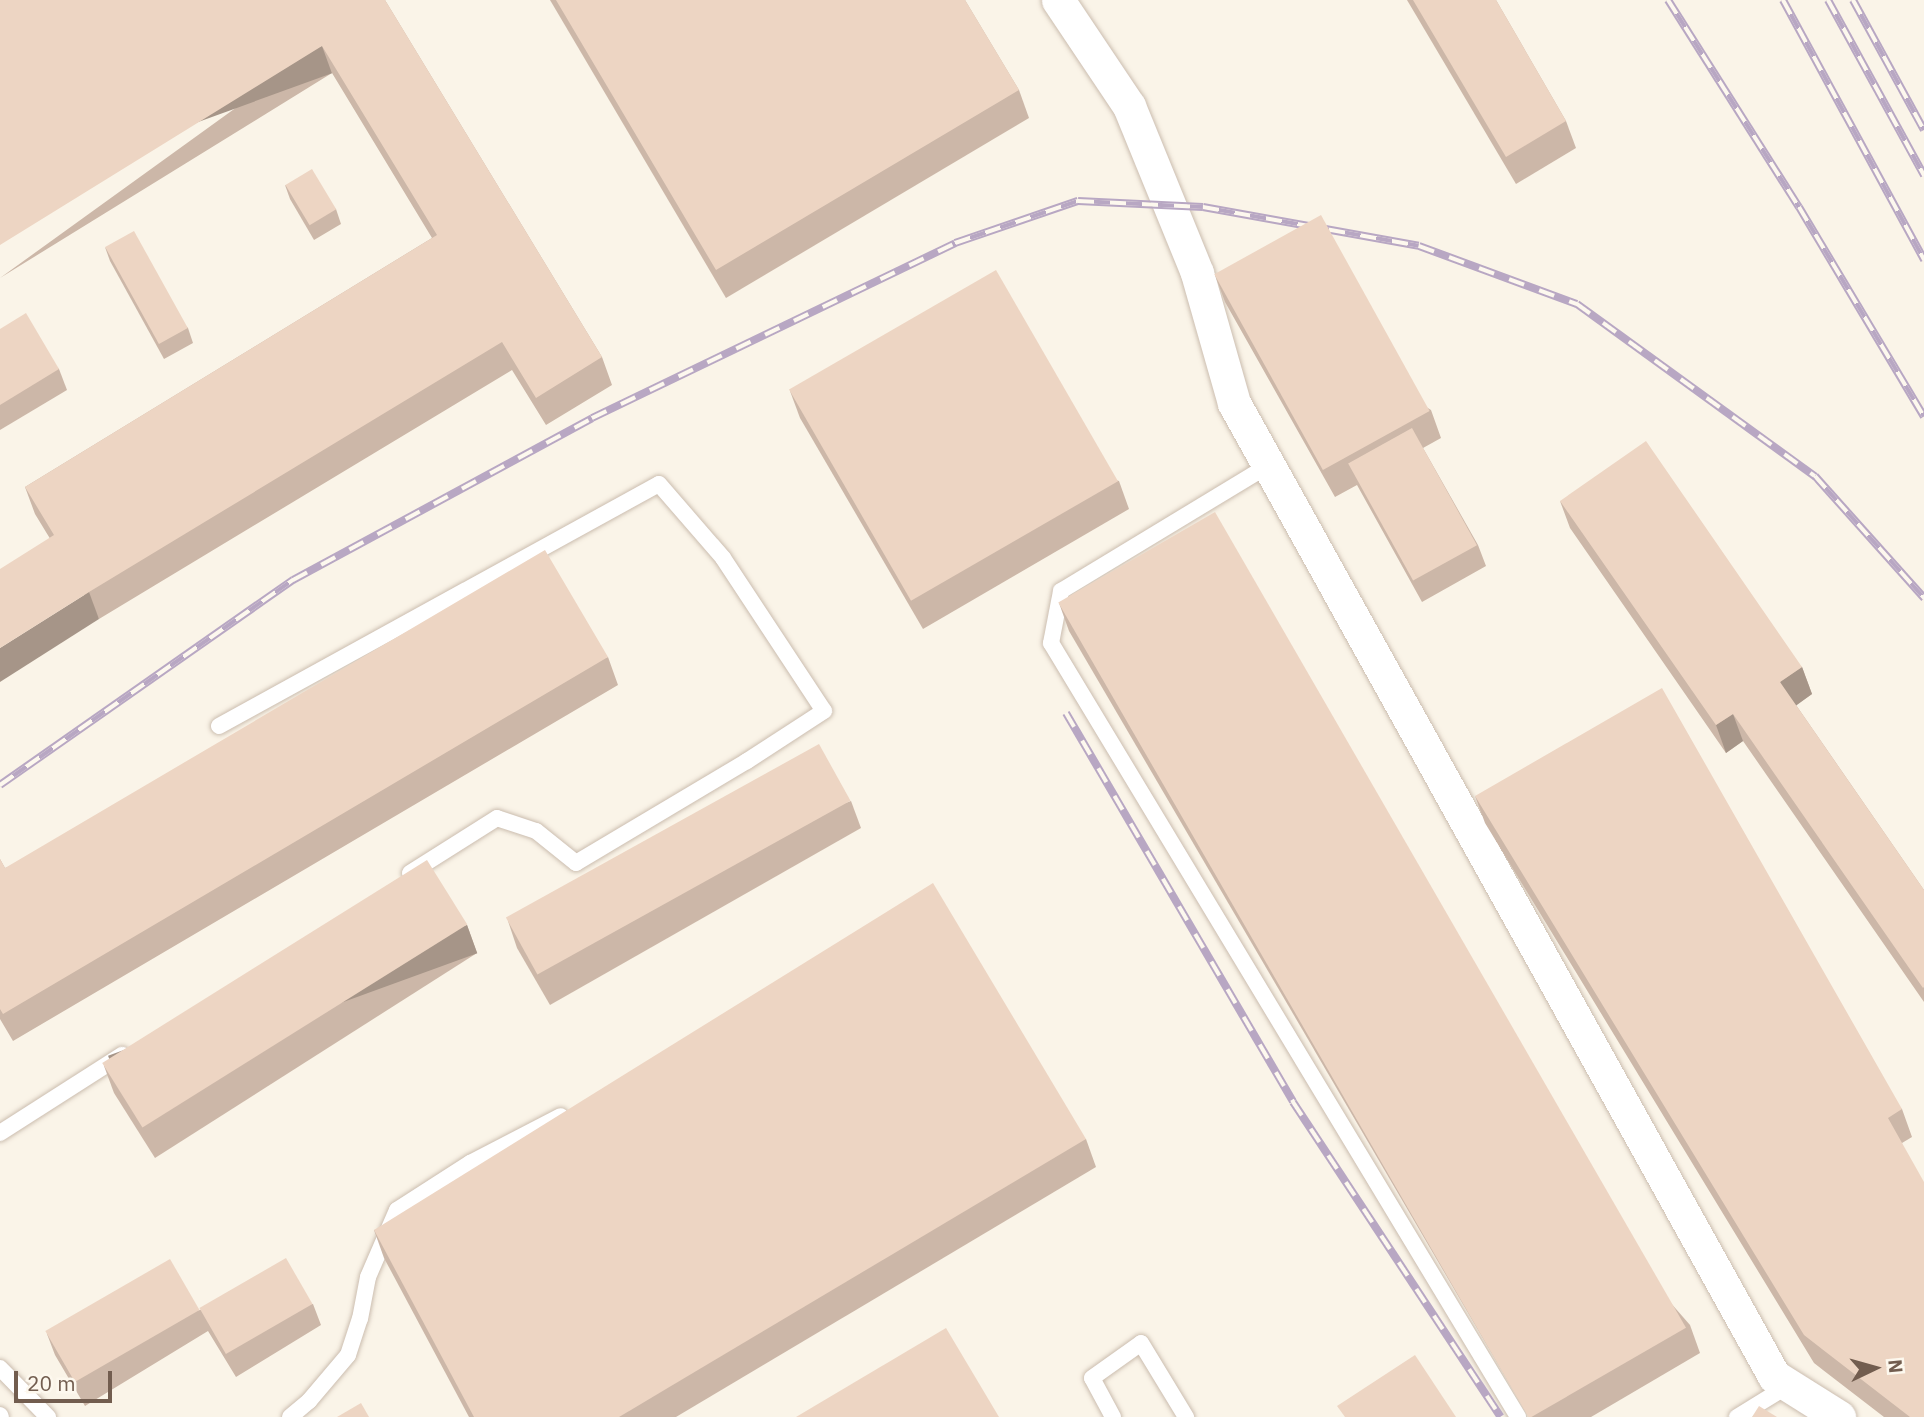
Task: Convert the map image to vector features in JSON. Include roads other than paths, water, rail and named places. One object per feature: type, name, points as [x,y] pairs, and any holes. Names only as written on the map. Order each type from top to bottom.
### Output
[{"type":"street","points":[[1058,0],[1129,106],[1197,273],[1234,403],[1774,1376],[1839,1417]]},
{"type":"lane","points":[[1269,465],[1061,591],[1051,643],[1518,1417]]},
{"type":"lane","points":[[219,726],[659,484],[723,558],[824,711],[747,761],[576,863],[536,831],[497,818],[393,884]]},
{"type":"lane","points":[[0,1133],[139,1045]]},
{"type":"lane","points":[[290,1417],[309,1401],[348,1355],[360,1319],[368,1277],[397,1210],[470,1163],[579,1107]]},
{"type":"lane","points":[[1113,1417],[1092,1378],[1141,1343],[1186,1417]]},
{"type":"lane","points":[[0,1368],[48,1417]]},
{"type":"lane","points":[[1737,1417],[1789,1385]]},
{"type":"railway","points":[[1668,0],[1799,207],[1924,417]]},
{"type":"railway","points":[[1783,0],[1924,260]]},
{"type":"railway","points":[[1828,0],[1924,175]]},
{"type":"railway","points":[[1853,0],[1924,130]]},
{"type":"railway","points":[[0,785],[293,580],[592,418],[955,243],[1078,201],[1203,207],[1419,246],[1577,304],[1815,476],[1924,598]]},
{"type":"railway","points":[[1066,713],[1293,1102],[1501,1417]]}]
